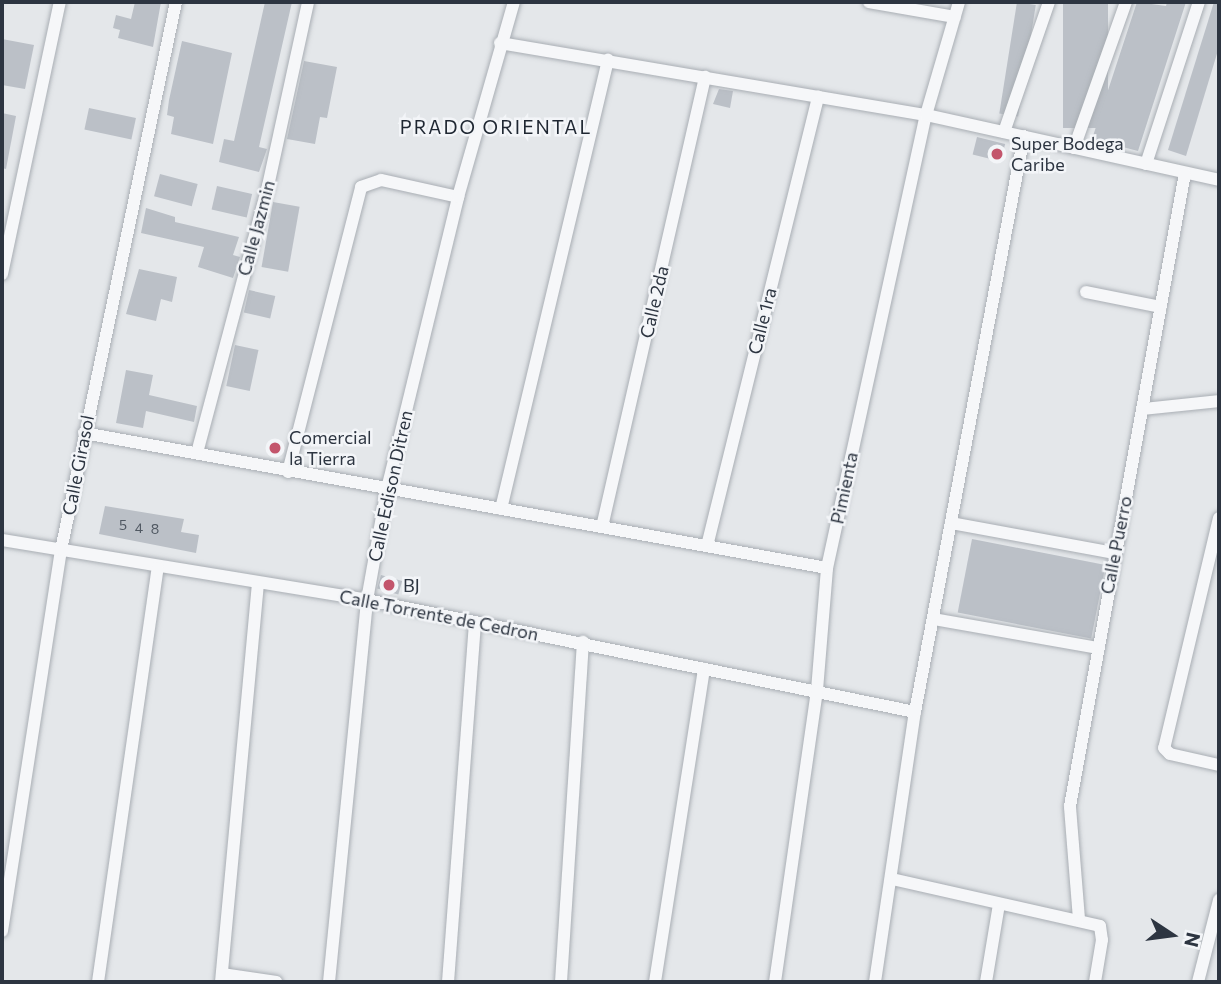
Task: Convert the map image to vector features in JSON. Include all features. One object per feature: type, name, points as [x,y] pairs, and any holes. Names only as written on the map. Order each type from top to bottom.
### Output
[{"type":"street","points":[[2,274],[60,2]]},
{"type":"street","name":"Calle Girasol","points":[[2,931],[61,550],[176,2]]},
{"type":"street","name":"Calle Jazmin","points":[[197,453],[268,186],[308,2]]},
{"type":"street","name":"Calle Edison Ditren","points":[[329,982],[367,600],[387,489],[458,197],[499,43],[514,2]]},
{"type":"street","points":[[869,2],[955,17]]},
{"type":"street","name":"Pimienta","points":[[775,982],[817,690],[827,568],[926,114],[959,2]]},
{"type":"street","points":[[1004,132],[1049,2]]},
{"type":"street","points":[[1074,148],[1126,2]]},
{"type":"street","points":[[1146,164],[1199,2]]},
{"type":"street","points":[[499,43],[926,114],[1219,179]]},
{"type":"street","points":[[501,509],[608,60]]},
{"type":"street","name":"Calle 2da","points":[[602,527],[705,77]]},
{"type":"street","name":"Calle 1ra","points":[[707,546],[818,96]]},
{"type":"street","points":[[875,982],[915,712],[1024,136]]},
{"type":"street","name":"Calle Puerro","points":[[1079,919],[1070,806],[1185,173]]},
{"type":"street","points":[[288,472],[360,187],[381,180],[458,197]]},
{"type":"street","points":[[1086,292],[1161,307]]},
{"type":"street","points":[[1143,409],[1219,401]]},
{"type":"street","points":[[84,433],[827,568]]},
{"type":"street","points":[[1219,518],[1164,748],[1170,754],[1219,765]]},
{"type":"street","points":[[951,523],[1114,553]]},
{"type":"street","name":"Calle Torrente de Cedron","points":[[2,540],[158,568],[367,600],[583,642],[915,712]]},
{"type":"street","points":[[98,982],[158,568]]},
{"type":"street","points":[[258,584],[221,978],[276,982]]},
{"type":"street","points":[[933,619],[1098,648]]},
{"type":"street","points":[[448,982],[475,622]]},
{"type":"street","points":[[561,982],[583,642]]},
{"type":"street","points":[[655,982],[704,669]]},
{"type":"street","points":[[892,879],[1079,919],[1100,926],[1102,940],[1095,982]]},
{"type":"street","points":[[1198,982],[1219,900]]},
{"type":"street","points":[[986,982],[999,904]]},
{"type":"building","points":[[135,2],[161,2],[153,47],[118,38],[120,30],[113,28],[116,15],[131,19]]},
{"type":"building","points":[[265,2],[292,2],[259,147],[267,149],[259,172],[219,162],[224,139],[234,141]]},
{"type":"building","points":[[1017,2],[1036,5],[1018,117],[999,114]]},
{"type":"building","points":[[1063,2],[1108,2],[1108,128],[1063,128]]},
{"type":"building","points":[[1137,2],[1166,6],[1167,2],[1186,2],[1138,151],[1092,139]]},
{"type":"building","points":[[1214,2],[1219,2],[1219,47],[1186,156],[1168,150]]},
{"type":"building","points":[[2,39],[34,45],[25,89],[2,85]]},
{"type":"building","points":[[182,41],[232,53],[213,144],[171,134],[174,117],[167,115]]},
{"type":"building","points":[[304,61],[337,67],[327,118],[320,117],[315,144],[287,139]]},
{"type":"building","points":[[719,89],[733,91],[730,108],[713,104]]},
{"type":"building","points":[[89,108],[136,118],[131,139],[84,130]]},
{"type":"building","points":[[2,113],[16,116],[6,169],[2,168]]},
{"type":"building","points":[[977,137],[1005,144],[1001,161],[973,154]]},
{"type":"building","points":[[160,174],[198,184],[192,206],[154,196]]},
{"type":"building","points":[[217,186],[252,194],[247,217],[212,209]]},
{"type":"building","points":[[273,202],[300,207],[288,272],[262,267]]},
{"type":"building","points":[[146,208],[175,217],[175,222],[239,237],[233,255],[240,257],[233,278],[198,267],[204,247],[141,233]]},
{"type":"building","points":[[139,269],[177,277],[172,302],[161,299],[156,321],[126,314]]},
{"type":"building","points":[[249,290],[275,296],[270,318],[244,312]]},
{"type":"building","points":[[235,345],[258,350],[250,391],[226,386]]},
{"type":"building","points":[[126,370],[153,375],[149,395],[197,406],[194,422],[146,411],[143,428],[116,423]]},
{"type":"building","points":[[105,506],[184,519],[181,532],[199,535],[196,553],[99,534]]},
{"type":"building","points":[[972,539],[1106,565],[1091,639],[958,613]]},
{"type":"building","name":"BJ","points":[[381,575],[402,581],[398,595],[377,588]]},
{"type":"place","name":"Super Bodega Caribe","points":[[997,154]]},
{"type":"place","name":"Comercial la Tierra","points":[[275,448]]},
{"type":"place","name":"BJ","points":[[389,585]]},
{"type":"district","name":"PRADO ORIENTAL","points":[[496,127]]}]
